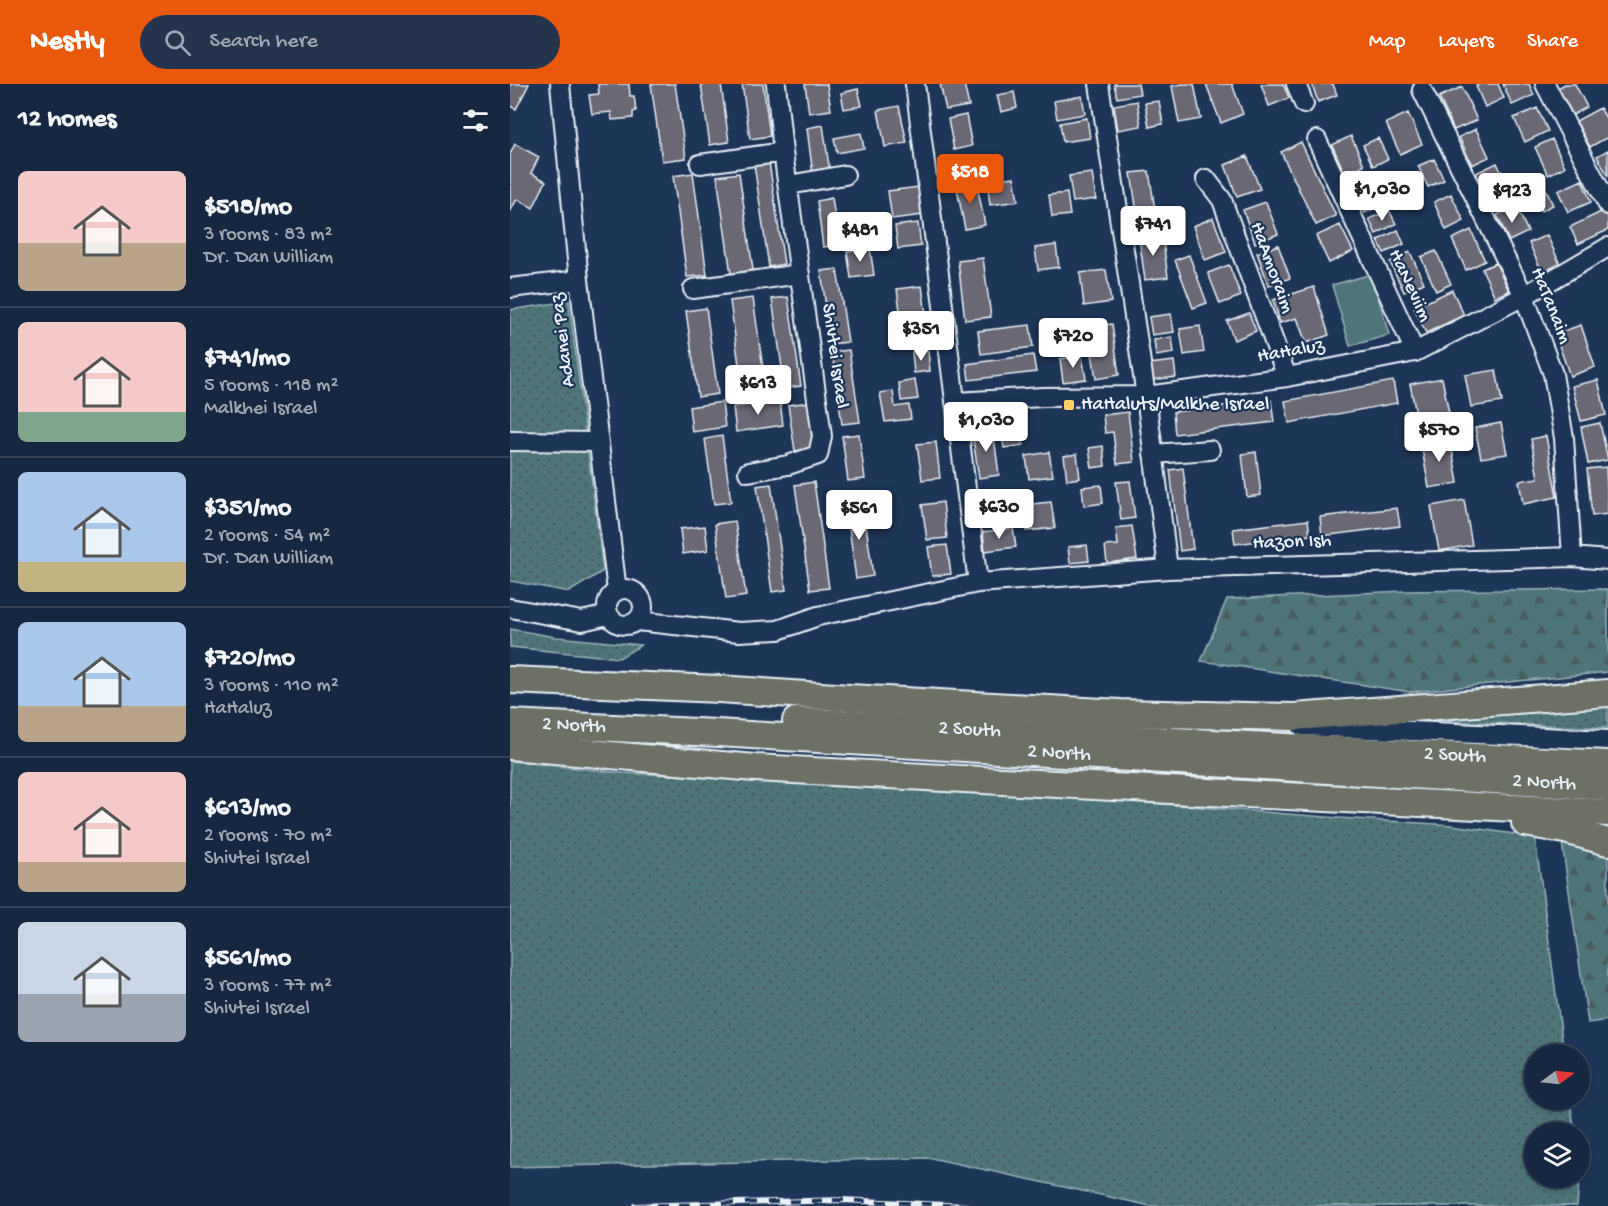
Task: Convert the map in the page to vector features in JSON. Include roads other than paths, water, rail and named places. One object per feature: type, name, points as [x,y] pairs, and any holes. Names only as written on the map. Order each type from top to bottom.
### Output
[{"type":"highway","points":[[510,678],[1121,713],[1293,717],[1608,693]]},
{"type":"highway","name":"2 South","points":[[510,706],[1608,764]]},
{"type":"highway","name":"2 North","points":[[510,723],[717,733],[1608,787]]},
{"type":"highway","points":[[510,746],[755,768],[1608,813]]},
{"type":"highway","points":[[1362,801],[1533,824],[1608,842]]},
{"type":"street","name":"Adanei Paz","points":[[560,84],[579,280],[617,591]]},
{"type":"street","name":"Shivtei Israel","points":[[748,472],[788,465],[818,455],[822,436],[783,152],[776,84]]},
{"type":"street","points":[[915,84],[978,583]]},
{"type":"street","points":[[1099,84],[1146,396],[1168,569]]},
{"type":"street","points":[[1296,84],[1304,104]]},
{"type":"street","points":[[1545,84],[1608,206]]},
{"type":"street","name":"HaTanaim","points":[[1422,90],[1524,296],[1553,374],[1564,438],[1572,557]]},
{"type":"street","name":"HaNeviim","points":[[1317,140],[1415,352]]},
{"type":"street","points":[[700,164],[783,152]]},
{"type":"street","points":[[789,185],[845,175]]},
{"type":"street","name":"HaAmoraim","points":[[1206,179],[1222,200],[1287,377]]},
{"type":"street","name":"HaHaluz","points":[[955,402],[1043,397],[1146,396],[1287,377],[1415,352],[1524,296],[1608,247]]},
{"type":"street","points":[[693,289],[800,274]]},
{"type":"street","points":[[510,288],[579,280]]},
{"type":"street","points":[[510,441],[598,442]]},
{"type":"street","points":[[1153,454],[1210,450]]},
{"type":"street","name":"Hazon Ish","points":[[637,621],[739,632],[778,630],[818,616],[978,583],[1168,569],[1572,557],[1608,560]]},
{"type":"street","points":[[630,590],[640,597],[643,609],[637,621],[625,626],[617,624],[608,615],[606,609],[608,600],[617,591],[630,590]]},
{"type":"street","points":[[510,596],[555,617]]},
{"type":"street","points":[[510,608],[582,621],[608,615]]},
{"type":"street","points":[[1121,713],[1313,727],[1608,740]]},
{"type":"railway","points":[[635,1206],[842,1200],[966,1206]]},
{"type":"place","name":"HaHaluts/Malkhe Israel","points":[[1069,405]]}]
